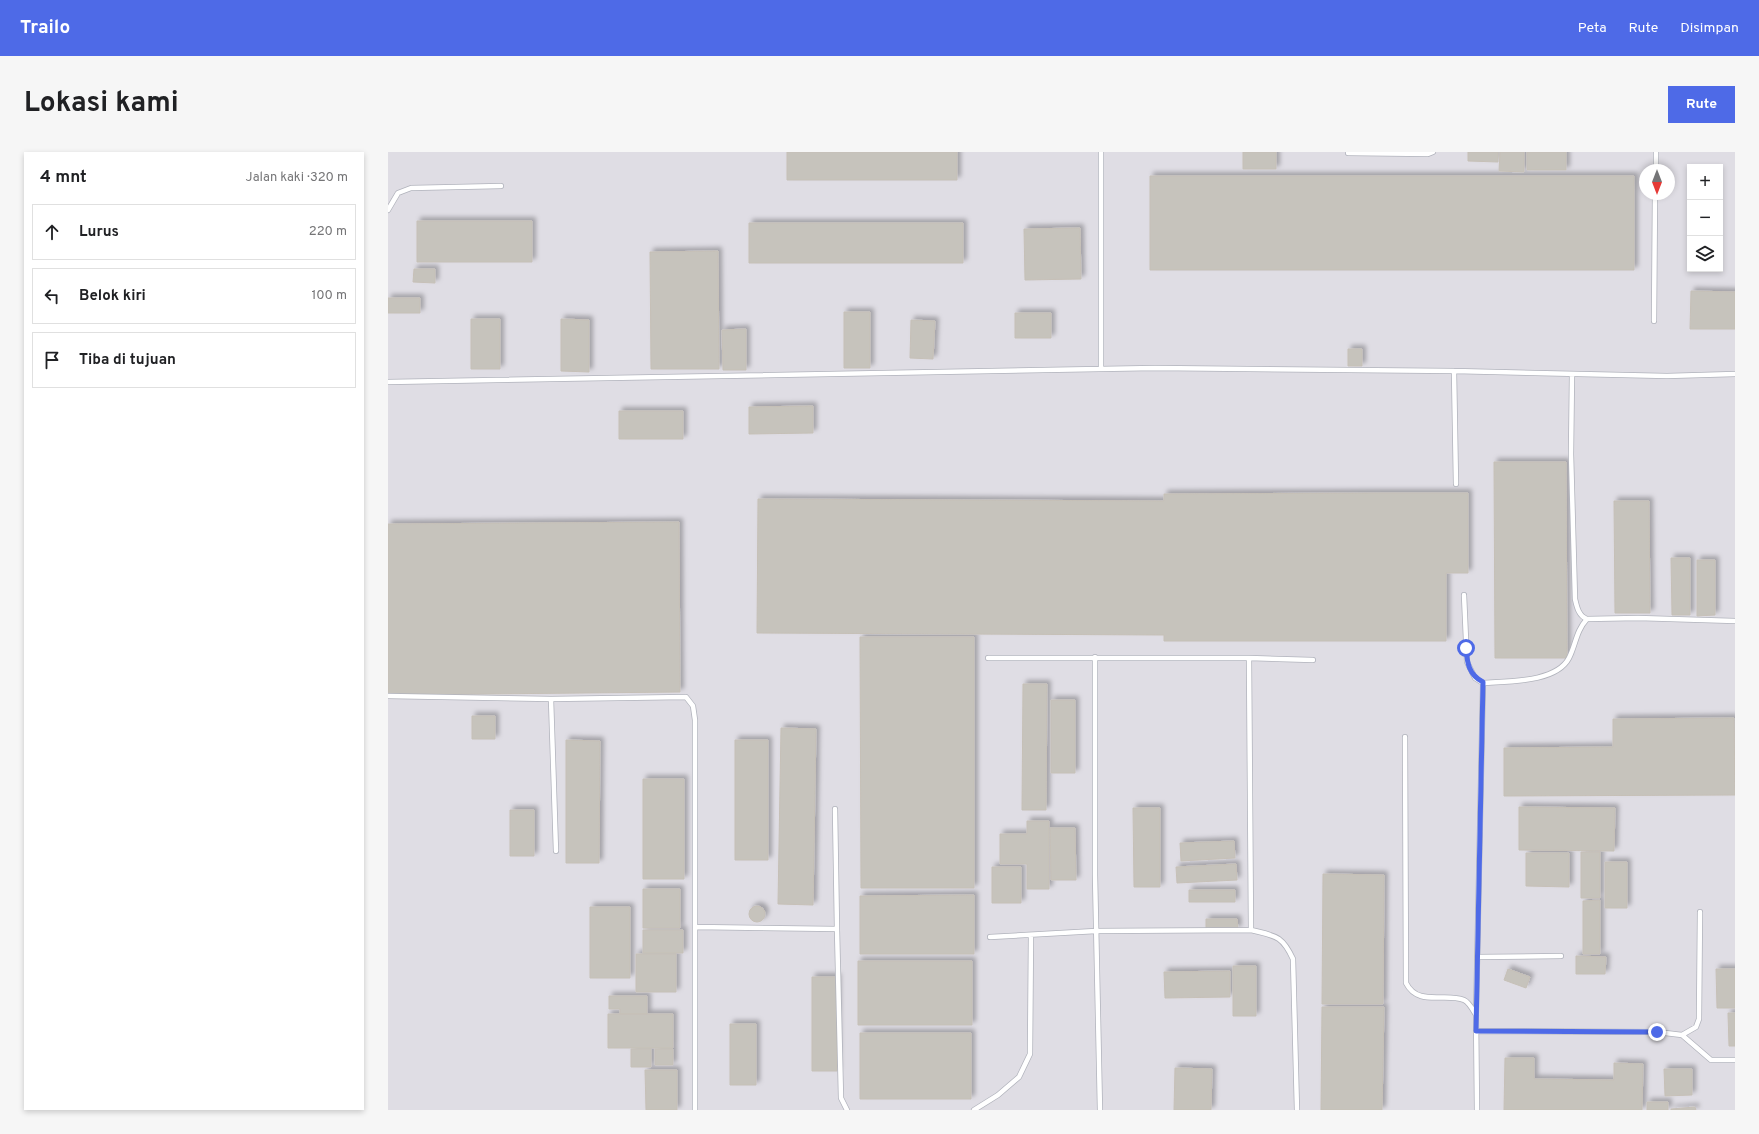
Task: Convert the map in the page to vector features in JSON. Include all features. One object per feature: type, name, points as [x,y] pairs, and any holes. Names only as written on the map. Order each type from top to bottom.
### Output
[{"type":"lane","points":[[1100,369],[1101,152]]},
{"type":"lane","points":[[1348,153],[1428,154],[1433,152]]},
{"type":"lane","points":[[1656,152],[1656,164]]},
{"type":"lane","points":[[388,210],[398,193],[411,188],[501,186]]},
{"type":"lane","points":[[1654,321],[1655,200]]},
{"type":"lane","points":[[388,382],[1100,369],[1454,371],[1667,376],[1735,374]]},
{"type":"lane","points":[[1454,371],[1456,484]]},
{"type":"lane","points":[[1572,374],[1575,599],[1582,618],[1588,620],[1638,618],[1735,622]]},
{"type":"lane","points":[[1464,595],[1467,662],[1475,678],[1483,682],[1517,681],[1540,677],[1556,670],[1568,659],[1577,632],[1588,620]]},
{"type":"lane","points":[[1095,657],[1096,931],[1100,1110]]},
{"type":"lane","points":[[988,658],[1095,657],[1313,660]]},
{"type":"lane","points":[[1248,658],[1251,930]]},
{"type":"lane","points":[[1477,1110],[1476,1015],[1483,682]]},
{"type":"lane","points":[[388,696],[551,699],[686,697],[693,706],[695,720],[695,1110]]},
{"type":"lane","points":[[551,699],[556,851]]},
{"type":"lane","points":[[1405,738],[1406,983],[1410,990],[1422,997],[1458,999],[1466,1001],[1476,1015]]},
{"type":"lane","points":[[835,809],[840,1098],[847,1110]]},
{"type":"lane","points":[[1682,1035],[1696,1027],[1700,1019],[1700,912]]},
{"type":"lane","points":[[695,927],[837,929]]},
{"type":"lane","points":[[990,937],[1096,931],[1251,930],[1275,936],[1286,945],[1293,959],[1297,1110]]},
{"type":"lane","points":[[974,1110],[998,1095],[1019,1077],[1030,1054],[1031,935]]},
{"type":"lane","points":[[1478,957],[1561,956]]},
{"type":"lane","points":[[1476,1031],[1657,1032],[1682,1035],[1711,1060],[1735,1060]]},
{"type":"shaded area","points":[[388,152],[1735,152],[1735,1110],[388,1110]]},
{"type":"building","points":[[787,152],[957,152],[957,180],[787,180]]},
{"type":"building","points":[[1243,152],[1276,152],[1276,169],[1243,169]]},
{"type":"building","points":[[1468,152],[1498,152],[1498,162],[1468,161]]},
{"type":"building","points":[[1500,152],[1524,152],[1524,172],[1499,171]]},
{"type":"building","points":[[1527,152],[1566,152],[1566,170],[1527,170]]},
{"type":"building","points":[[1150,176],[1634,176],[1634,270],[1150,270]]},
{"type":"building","points":[[417,221],[532,221],[532,262],[417,262]]},
{"type":"building","points":[[749,223],[963,223],[963,263],[749,263]]},
{"type":"building","points":[[1080,228],[1081,279],[1025,280],[1024,229]]},
{"type":"building","points":[[718,251],[719,369],[651,369],[650,252]]},
{"type":"building","points":[[414,269],[435,269],[435,283],[413,282]]},
{"type":"building","points":[[1691,291],[1735,292],[1735,329],[1690,329]]},
{"type":"building","points":[[388,298],[420,298],[420,313],[388,313]]},
{"type":"building","points":[[844,312],[870,312],[870,368],[844,368]]},
{"type":"building","points":[[1015,313],[1051,313],[1051,338],[1015,338]]},
{"type":"building","points":[[471,319],[500,319],[500,369],[471,369]]},
{"type":"building","points":[[561,319],[589,320],[589,372],[561,371]]},
{"type":"building","points":[[911,320],[935,321],[933,359],[910,358]]},
{"type":"building","points":[[746,329],[746,370],[723,370],[722,330]]},
{"type":"building","points":[[1348,349],[1362,349],[1362,366],[1348,366]]},
{"type":"building","points":[[813,406],[813,433],[749,434],[749,407]]},
{"type":"building","points":[[619,411],[683,411],[683,439],[619,439]]},
{"type":"building","points":[[1494,462],[1566,462],[1567,658],[1495,658]]},
{"type":"building","points":[[1468,493],[1468,573],[1446,573],[1446,641],[1164,641],[1164,635],[757,633],[758,499],[1164,501],[1164,494]]},
{"type":"building","points":[[1614,501],[1649,501],[1650,613],[1615,613]]},
{"type":"building","points":[[679,522],[680,692],[388,695],[388,524]]},
{"type":"building","points":[[1671,558],[1690,558],[1690,615],[1672,615]]},
{"type":"building","points":[[1697,560],[1715,560],[1715,615],[1697,616]]},
{"type":"building","points":[[860,637],[974,637],[974,888],[861,888]]},
{"type":"building","points":[[1023,684],[1047,684],[1046,810],[1022,810]]},
{"type":"building","points":[[1051,700],[1075,700],[1075,773],[1051,773]]},
{"type":"building","points":[[472,716],[495,716],[495,739],[472,739]]},
{"type":"building","points":[[1734,718],[1735,795],[1504,796],[1504,748],[1613,747],[1613,719]]},
{"type":"building","points":[[781,728],[816,729],[813,905],[778,904]]},
{"type":"building","points":[[566,740],[600,741],[599,863],[566,863]]},
{"type":"building","points":[[735,740],[768,740],[768,860],[735,860]]},
{"type":"building","points":[[643,779],[684,779],[684,879],[643,879]]},
{"type":"building","points":[[1519,807],[1615,808],[1614,851],[1519,850]]},
{"type":"building","points":[[1133,808],[1160,808],[1160,887],[1134,887]]},
{"type":"building","points":[[510,810],[534,810],[534,856],[510,856]]},
{"type":"building","points":[[1027,821],[1049,821],[1049,889],[1027,889],[1027,864],[1000,864],[1000,834],[1027,834]]},
{"type":"building","points":[[1050,828],[1075,828],[1076,880],[1051,880]]},
{"type":"building","points":[[1234,841],[1235,858],[1181,861],[1180,843]]},
{"type":"building","points":[[1581,852],[1600,852],[1600,898],[1581,898]]},
{"type":"building","points":[[1526,853],[1569,853],[1569,887],[1526,886]]},
{"type":"building","points":[[1605,862],[1627,862],[1627,908],[1605,908]]},
{"type":"building","points":[[1236,864],[1237,880],[1177,883],[1176,867]]},
{"type":"building","points":[[992,867],[1021,867],[1021,903],[992,903]]},
{"type":"building","points":[[1323,874],[1384,875],[1383,1004],[1322,1004]]},
{"type":"building","points":[[643,889],[680,889],[680,928],[643,928]]},
{"type":"building","points":[[1189,890],[1235,890],[1235,902],[1189,902]]},
{"type":"building","points":[[974,895],[974,954],[860,954],[860,896]]},
{"type":"building","points":[[1600,900],[1600,954],[1583,954],[1583,901]]},
{"type":"building","points":[[754,906],[760,906],[765,911],[763,920],[760,922],[754,922],[749,917],[749,911]]},
{"type":"building","points":[[590,907],[630,907],[630,978],[590,978]]},
{"type":"building","points":[[1206,919],[1237,919],[1238,929],[1206,930]]},
{"type":"building","points":[[643,930],[683,930],[683,953],[643,953]]},
{"type":"building","points":[[636,954],[676,954],[676,992],[636,992]]},
{"type":"building","points":[[1576,956],[1606,957],[1605,974],[1576,974]]},
{"type":"building","points":[[858,961],[972,961],[972,1025],[858,1025]]},
{"type":"building","points":[[1233,966],[1256,966],[1256,1016],[1233,1016]]},
{"type":"building","points":[[1508,969],[1530,977],[1526,988],[1504,980]]},
{"type":"building","points":[[1716,969],[1735,969],[1735,1008],[1717,1008]]},
{"type":"building","points":[[1230,971],[1230,997],[1165,998],[1164,972]]},
{"type":"building","points":[[812,977],[837,977],[837,1071],[812,1071]]},
{"type":"building","points":[[609,996],[647,996],[647,1014],[620,1014],[620,1009],[609,1009]]},
{"type":"building","points":[[1322,1007],[1384,1007],[1382,1110],[1321,1110]]},
{"type":"building","points":[[1728,1013],[1735,1013],[1735,1046],[1729,1046]]},
{"type":"building","points":[[608,1014],[673,1014],[673,1048],[608,1048]]},
{"type":"building","points":[[730,1024],[756,1024],[756,1085],[730,1085]]},
{"type":"building","points":[[860,1033],[971,1033],[971,1099],[860,1099]]},
{"type":"building","points":[[631,1049],[651,1049],[651,1067],[631,1067]]},
{"type":"building","points":[[655,1049],[673,1049],[673,1065],[655,1065]]},
{"type":"building","points":[[1505,1058],[1534,1058],[1534,1079],[1614,1080],[1614,1063],[1643,1064],[1642,1110],[1504,1110]]},
{"type":"building","points":[[1175,1068],[1212,1069],[1211,1110],[1174,1110]]},
{"type":"building","points":[[1664,1069],[1692,1069],[1692,1095],[1665,1096]]},
{"type":"building","points":[[645,1070],[677,1070],[677,1110],[646,1110]]},
{"type":"building","points":[[1647,1102],[1668,1102],[1668,1110],[1647,1110]]},
{"type":"building","points":[[1695,1107],[1696,1110],[1671,1110],[1671,1109]]},
{"type":"route","points":[[1466,648],[1467,662],[1470,670],[1475,678],[1483,682],[1476,1031],[1657,1032]]}]
